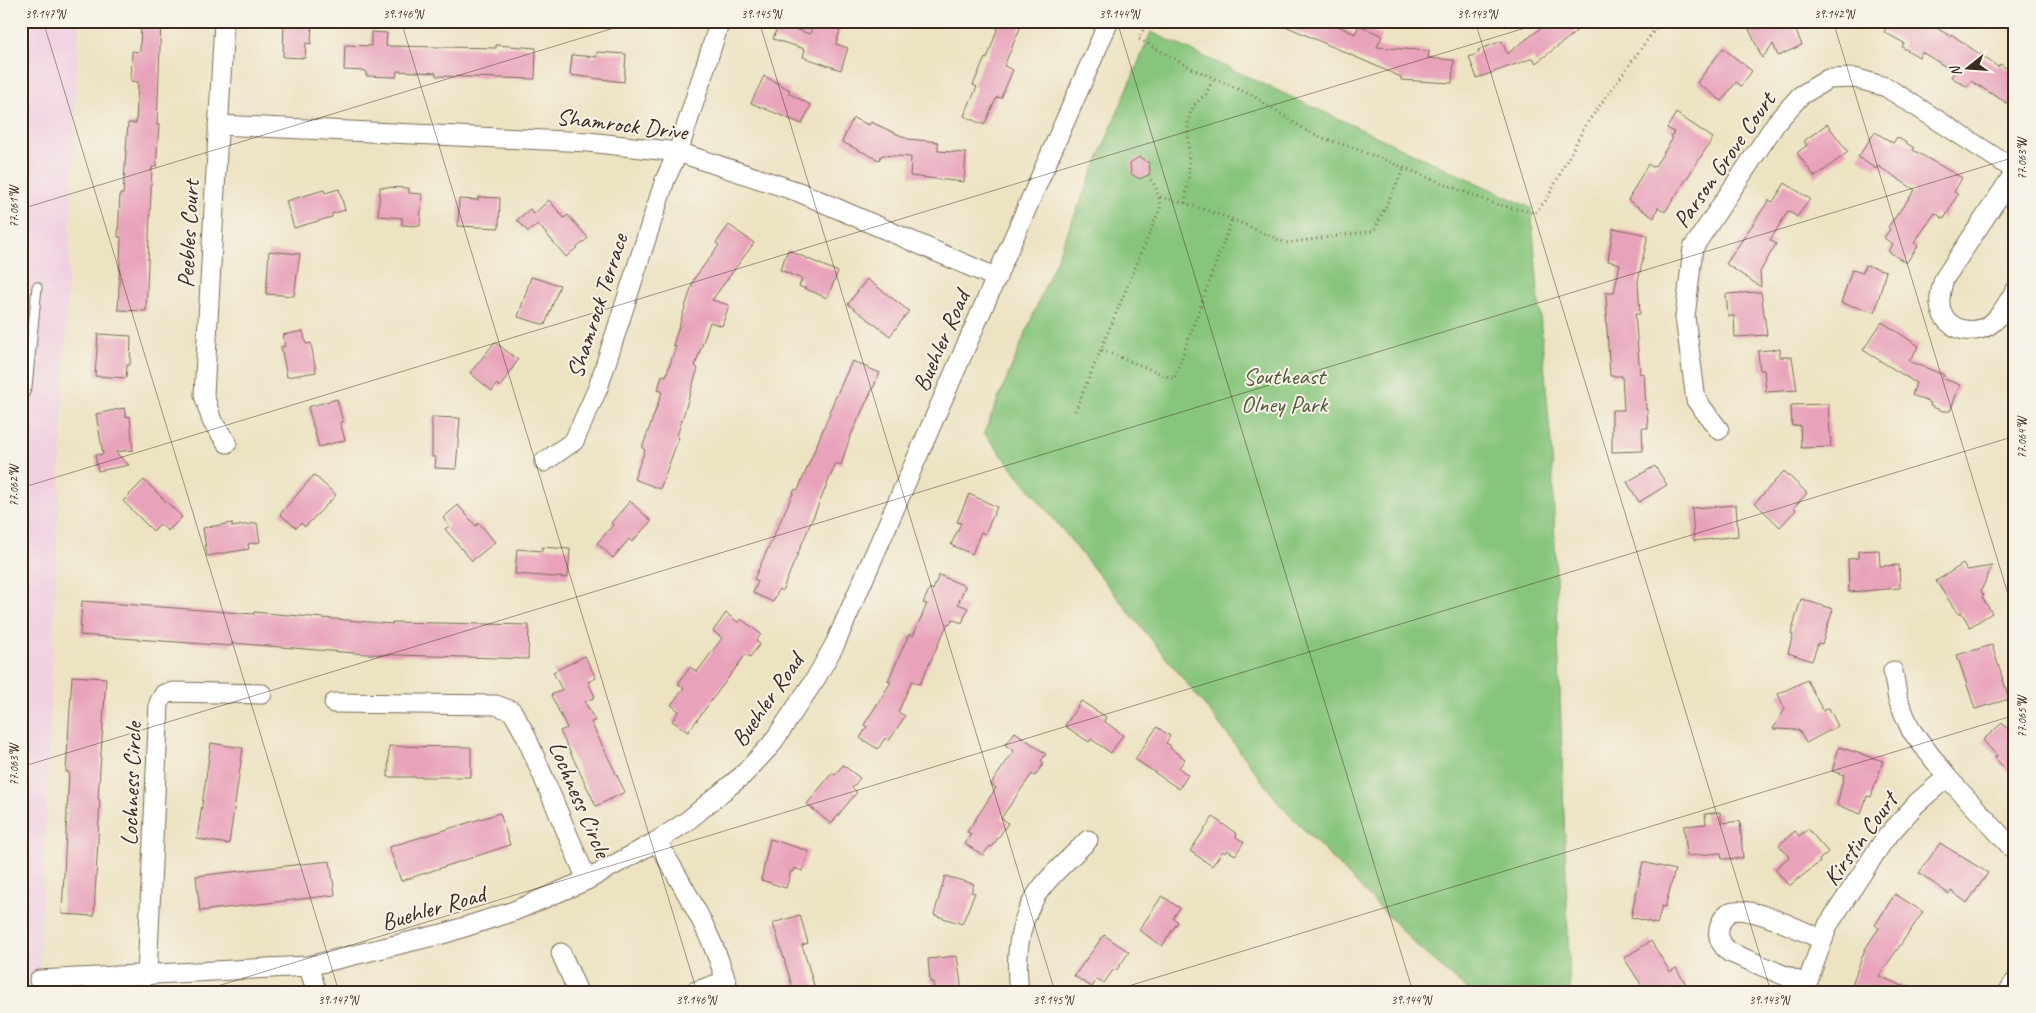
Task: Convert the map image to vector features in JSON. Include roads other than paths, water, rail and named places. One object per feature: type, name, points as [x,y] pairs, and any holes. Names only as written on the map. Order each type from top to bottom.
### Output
[{"type":"street","name":"Peebles Court","points":[[224,21],[204,395],[212,420],[227,443]]},
{"type":"street","name":"Shamrock Terrace","points":[[544,462],[574,441],[594,396],[665,180],[678,152],[720,21]]},
{"type":"street","name":"Buehler Road","points":[[39,980],[147,976],[308,966],[446,933],[514,910],[587,880],[657,841],[686,822],[743,774],[771,745],[816,678],[835,644],[1109,21]]},
{"type":"street","name":"Parson Grove Court","points":[[1719,430],[1696,400],[1685,316],[1693,248],[1776,123],[1800,96],[1828,79],[1855,78],[1886,87],[2015,171]]},
{"type":"street","name":"Shamrock Drive","points":[[218,125],[588,142],[678,152],[799,192],[997,278]]},
{"type":"street","points":[[2015,171],[1944,280],[1940,295],[1941,309],[1945,318],[1954,327],[1971,331],[1992,324],[2015,291]]},
{"type":"street","points":[[1893,671],[1898,700],[1911,730],[1947,777],[2015,851]]},
{"type":"street","name":"Lochness Circle","points":[[147,976],[159,703],[164,694],[173,692],[262,694]]},
{"type":"street","name":"Lochness Circle","points":[[334,703],[496,705],[512,711],[525,734],[587,880]]},
{"type":"street","name":"Kirstin Court","points":[[1823,940],[1754,912],[1741,910],[1729,912],[1722,919],[1718,932],[1721,945],[1729,952],[1806,989],[1828,926],[1884,840],[1916,803],[1947,777]]},
{"type":"street","points":[[1019,992],[1017,948],[1024,920],[1037,893],[1088,840]]},
{"type":"street","points":[[657,841],[695,904],[721,963],[727,986],[694,992]]},
{"type":"street","points":[[561,954],[578,992]]},
{"type":"street","points":[[308,966],[317,992]]},
{"type":"street","points":[[2010,992],[2015,984]]},
{"type":"lane","points":[[21,401],[27,387],[37,288]]},
{"type":"park label","name":"Southeast Olney Park","points":[[1284,390]]}]
